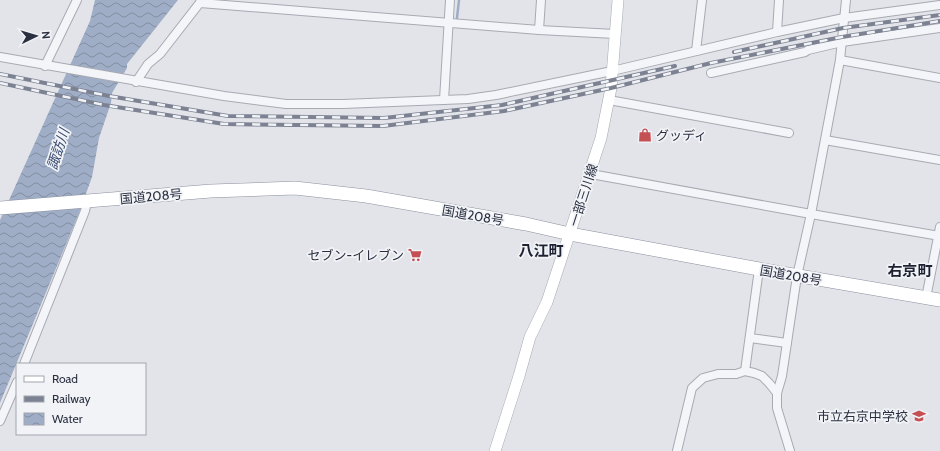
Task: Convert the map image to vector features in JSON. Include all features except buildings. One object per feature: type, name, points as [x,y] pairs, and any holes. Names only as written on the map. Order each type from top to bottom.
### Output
[{"type":"highway","name":"国道208号","points":[[3,208],[211,191],[295,188],[366,196],[526,224],[570,234],[797,276],[940,300]]},
{"type":"main road","name":"一部三川線","points":[[495,451],[530,337],[547,302],[591,174],[601,138],[609,100],[618,0]]},
{"type":"street","points":[[45,66],[77,0]]},
{"type":"street","points":[[444,100],[450,0]]},
{"type":"street","points":[[539,30],[541,0]]},
{"type":"street","points":[[696,51],[702,0]]},
{"type":"street","points":[[777,32],[779,0]]},
{"type":"street","points":[[790,451],[777,408],[777,393],[782,376],[797,276],[811,214],[840,60],[846,0]]},
{"type":"street","points":[[136,82],[148,64],[160,54],[201,2],[448,23],[615,34]]},
{"type":"street","points":[[0,57],[45,66],[122,78],[136,82],[286,104],[343,104],[444,100],[496,95],[612,71],[777,32],[844,18],[932,3],[940,5]]},
{"type":"street","points":[[711,72],[805,52],[842,42],[940,28]]},
{"type":"street","points":[[840,60],[940,78]]},
{"type":"street","points":[[609,100],[789,133]]},
{"type":"street","points":[[824,140],[940,160]]},
{"type":"street","points":[[591,174],[939,236]]},
{"type":"street","points":[[24,363],[85,211],[84,202]]},
{"type":"street","points":[[926,298],[940,227]]},
{"type":"street","points":[[745,371],[759,269]]},
{"type":"street","points":[[750,338],[787,343]]},
{"type":"street","points":[[677,451],[692,388],[703,378],[718,374],[736,374],[745,371],[762,376],[777,393]]},
{"type":"street","points":[[0,421],[16,384]]},
{"type":"water","name":"諏訪川","points":[[95,0],[178,0],[127,64],[127,68],[112,93],[111,103],[99,138],[92,177],[79,213],[0,403],[0,220],[90,21]]},
{"type":"waterway","points":[[457,18],[459,0]]},
{"type":"railway","points":[[734,52],[843,28],[940,15]]},
{"type":"railway","points":[[0,83],[104,105],[224,124],[383,126],[504,111],[611,88],[711,63],[842,37],[940,21]]},
{"type":"railway","points":[[0,74],[109,96],[228,116],[384,118],[502,105],[675,66]]},
{"type":"place","name":"グッディ","points":[[645,135]]},
{"type":"place","name":"セブン-イレブン","points":[[415,255]]},
{"type":"place","name":"市立右京中学校","points":[[919,416]]},
{"type":"district","name":"八江町","points":[[541,251]]},
{"type":"district","name":"右京町","points":[[910,271]]}]
